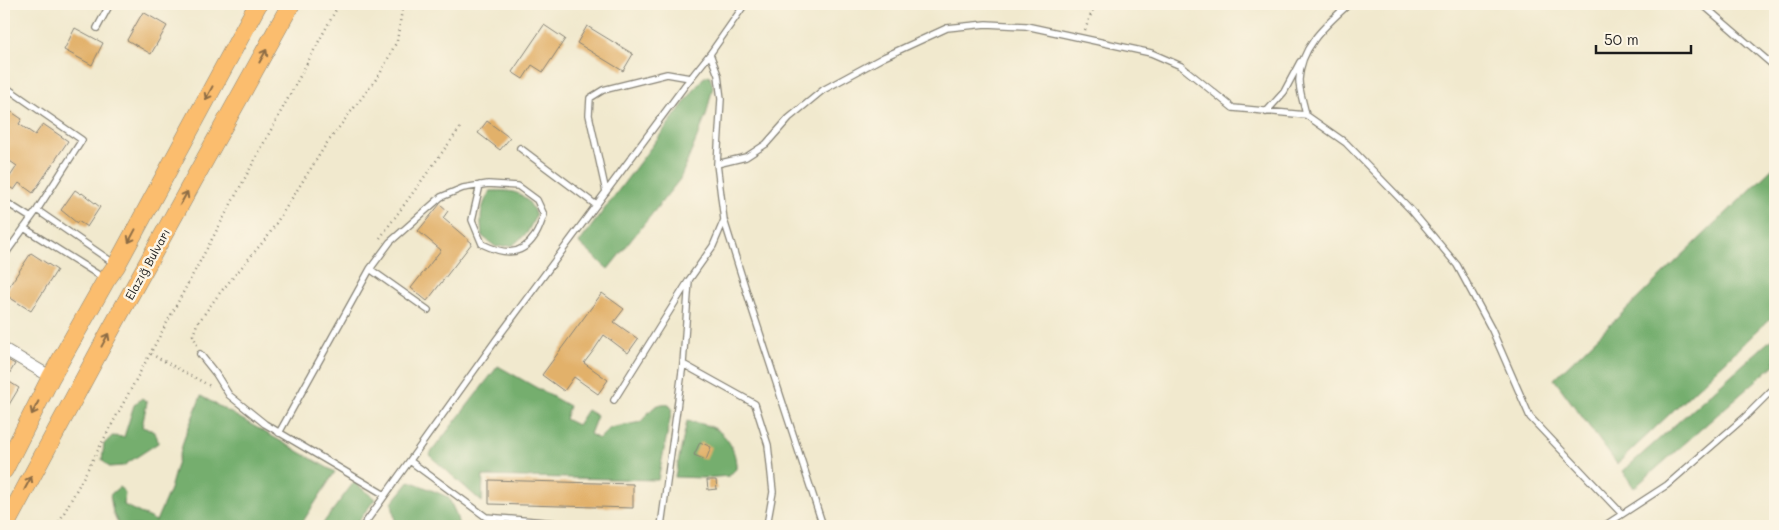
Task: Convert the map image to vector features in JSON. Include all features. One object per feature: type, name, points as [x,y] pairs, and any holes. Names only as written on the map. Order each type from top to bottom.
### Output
[{"type":"main road","points":[[4,470],[51,377],[111,273],[258,4]]},
{"type":"main road","name":"Elazığ Bulvarı","points":[[5,526],[109,333],[291,4]]},
{"type":"street","points":[[4,349],[51,377]]},
{"type":"lane","points":[[97,28],[110,4]]},
{"type":"lane","points":[[363,526],[496,340],[746,4]]},
{"type":"lane","points":[[1266,112],[1284,92],[1319,31],[1348,4]]},
{"type":"lane","points":[[1702,4],[1775,67]]},
{"type":"lane","points":[[717,164],[746,157],[766,144],[788,118],[823,90],[884,57],[947,28],[986,24],[1026,26],[1151,53],[1180,66],[1233,108],[1306,115],[1346,144],[1411,210],[1457,265],[1492,330],[1530,417],[1622,514]]},
{"type":"lane","points":[[710,54],[718,75],[721,99],[717,164],[724,220],[823,526]]},
{"type":"lane","points":[[1302,58],[1299,81],[1306,115]]},
{"type":"lane","points":[[606,192],[589,116],[590,98],[603,90],[667,74],[690,78]]},
{"type":"lane","points":[[4,86],[82,140],[37,210],[4,256]]},
{"type":"lane","points":[[520,148],[596,205]]},
{"type":"lane","points":[[279,432],[370,270],[390,242],[441,197],[463,188],[480,185],[518,186],[537,200],[544,215],[534,237],[518,251],[498,252],[482,244],[472,220],[480,185]]},
{"type":"lane","points":[[4,201],[31,218]]},
{"type":"lane","points":[[37,210],[111,273]]},
{"type":"lane","points":[[614,400],[713,246],[724,220]]},
{"type":"lane","points":[[24,228],[111,273]]},
{"type":"lane","points":[[370,270],[428,310]]},
{"type":"lane","points":[[661,526],[684,364],[690,280]]},
{"type":"lane","points":[[200,354],[216,374],[229,395],[265,424],[385,495]]},
{"type":"lane","points":[[684,364],[755,404],[768,445],[773,492],[766,526]]},
{"type":"lane","points":[[1604,526],[1666,485],[1744,418],[1775,388]]},
{"type":"lane","points":[[410,461],[486,517],[591,526]]},
{"type":"path","points":[[57,526],[339,4]]},
{"type":"path","points":[[200,354],[193,335],[197,324],[219,294],[268,236],[327,143],[380,74],[397,41],[403,4]]},
{"type":"path","points":[[1082,39],[1095,4]]},
{"type":"path","points":[[376,243],[460,128]]},
{"type":"path","points":[[150,354],[229,395]]},
{"type":"green space","points":[[709,75],[713,86],[706,116],[680,179],[608,269],[579,243],[703,78]]},
{"type":"green space","points":[[1775,166],[1775,314],[1617,464],[1554,379]]},
{"type":"green space","points":[[490,191],[506,191],[518,194],[528,201],[536,215],[527,233],[513,245],[496,247],[482,236],[482,213],[484,203]]},
{"type":"green space","points":[[1775,336],[1775,364],[1634,488],[1623,471]]},
{"type":"green space","points":[[498,366],[569,406],[565,419],[577,425],[587,410],[597,416],[590,434],[599,439],[610,428],[641,422],[656,406],[669,404],[672,409],[658,480],[483,476],[482,502],[429,455]]},
{"type":"green space","points":[[201,396],[335,472],[300,526],[119,526],[113,513],[110,495],[119,487],[125,492],[124,505],[156,521],[170,489],[184,439]]},
{"type":"green space","points":[[142,398],[147,402],[142,427],[154,432],[158,443],[123,466],[109,467],[102,460],[104,444],[112,436],[124,437],[134,405]]},
{"type":"green space","points":[[687,421],[711,427],[719,431],[728,441],[736,463],[736,469],[729,476],[704,478],[675,477]]},
{"type":"green space","points":[[410,481],[448,497],[459,526],[396,526],[392,503]]},
{"type":"green space","points":[[354,482],[375,499],[355,526],[321,526]]},
{"type":"building","points":[[143,12],[167,26],[151,54],[127,40]]},
{"type":"building","points":[[544,25],[565,39],[543,72],[532,65],[523,79],[512,72]]},
{"type":"building","points":[[587,26],[633,54],[623,71],[577,43]]},
{"type":"building","points":[[75,28],[103,43],[92,65],[64,50]]},
{"type":"building","points":[[4,107],[22,119],[19,124],[35,135],[43,124],[68,141],[33,193],[19,183],[14,190],[5,184],[17,166],[4,157]]},
{"type":"building","points":[[487,121],[510,138],[500,150],[478,133]]},
{"type":"building","points":[[75,190],[100,207],[87,227],[78,221],[77,223],[61,210]]},
{"type":"building","points":[[440,204],[448,211],[443,218],[472,243],[427,301],[411,288],[441,250],[418,231]]},
{"type":"building","points":[[31,253],[57,270],[31,311],[4,294]]},
{"type":"building","points":[[602,293],[624,309],[614,322],[638,339],[628,353],[604,335],[584,363],[608,380],[598,394],[574,377],[564,391],[542,375]]},
{"type":"building","points":[[4,358],[15,364],[4,383]]},
{"type":"building","points":[[8,381],[19,388],[4,413],[4,387]]},
{"type":"building","points":[[700,442],[711,447],[706,460],[694,455]]},
{"type":"building","points":[[489,480],[633,484],[633,508],[489,504]]},
{"type":"building","points":[[707,480],[716,480],[717,489],[708,490]]}]
